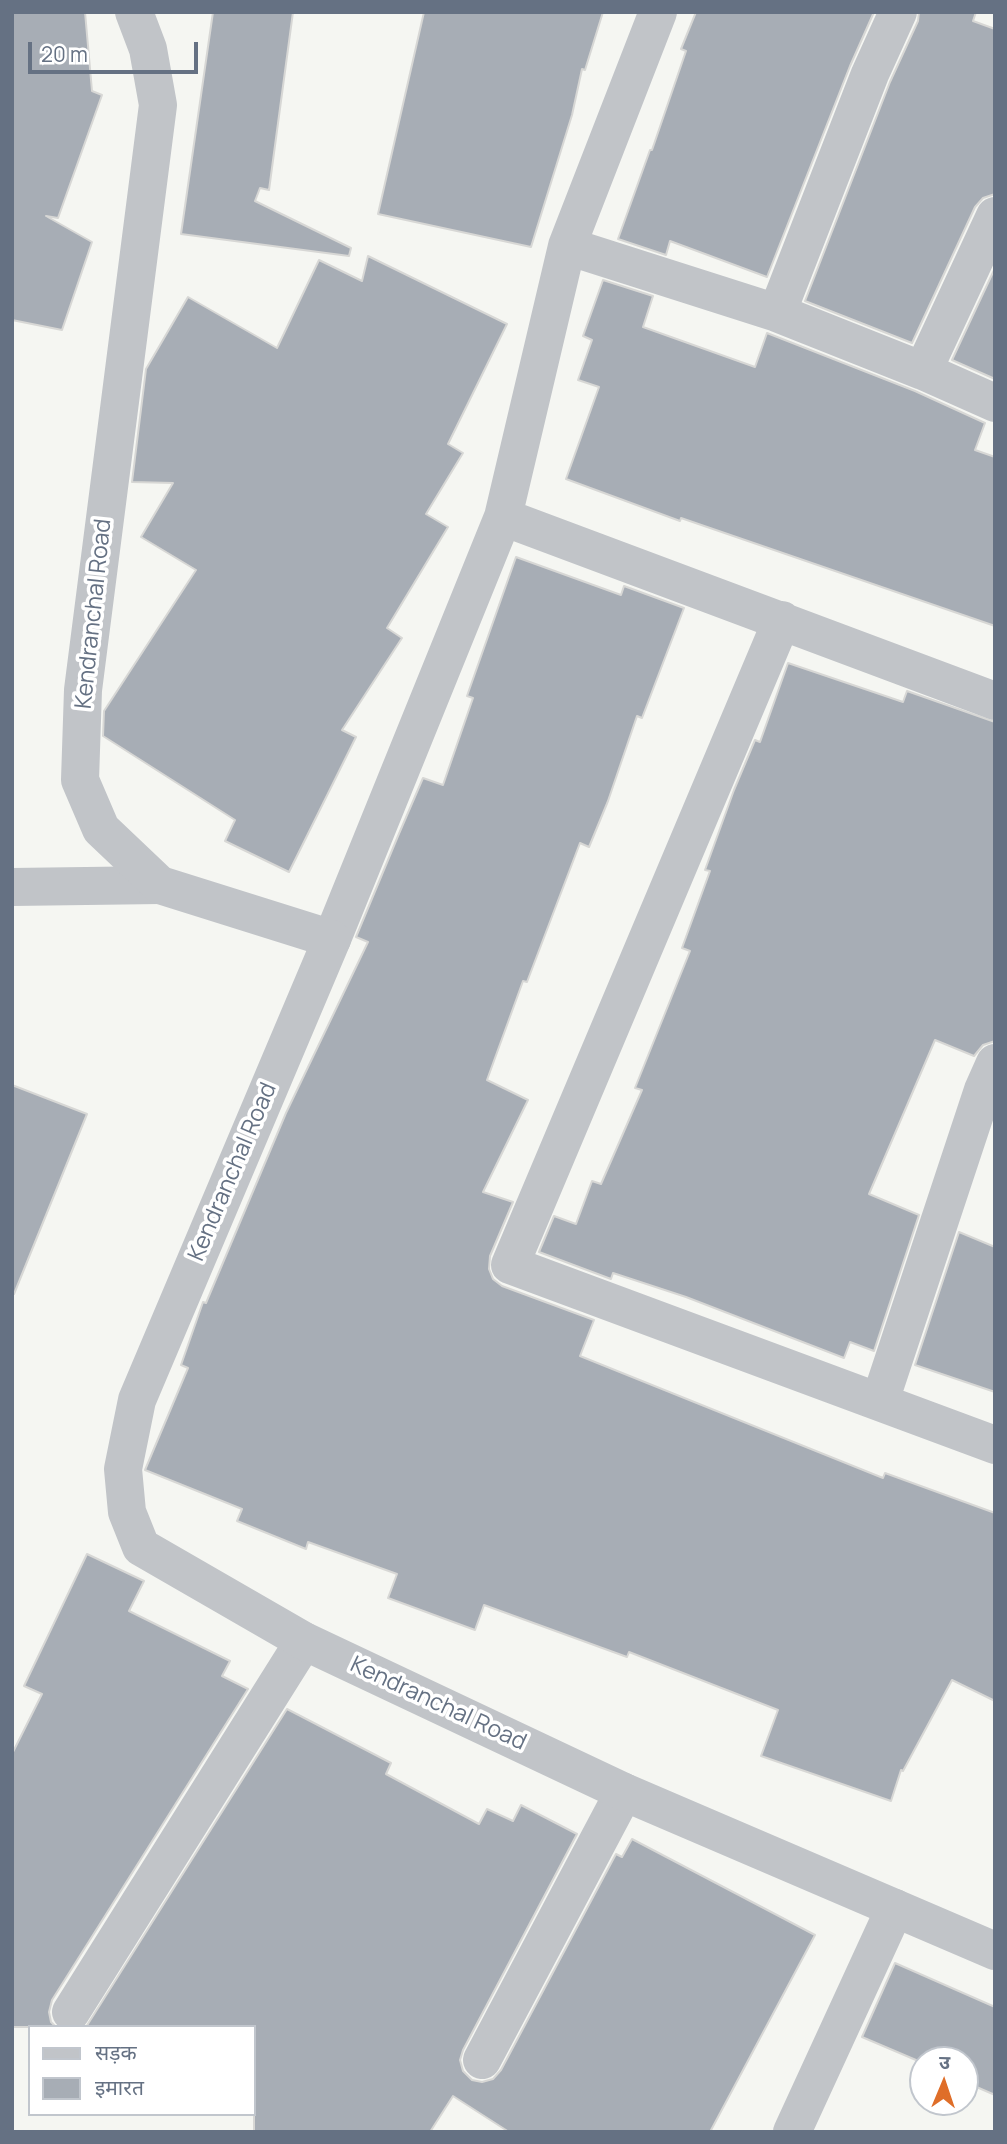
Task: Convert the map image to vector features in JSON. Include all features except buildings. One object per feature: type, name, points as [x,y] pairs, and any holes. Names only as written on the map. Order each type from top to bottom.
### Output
[{"type":"street","name":"Kendranchal Road","points":[[134,12],[148,49],[158,105],[83,690],[80,780],[101,829],[160,886],[332,939],[137,1400],[123,1469],[127,1512],[141,1546],[304,1641],[624,1792],[995,1951]]},
{"type":"street","points":[[332,939],[503,517],[567,246],[658,12]]},
{"type":"street","points":[[777,313],[870,74],[898,12]]},
{"type":"street","points":[[923,371],[995,216]]},
{"type":"street","points":[[567,246],[777,313],[923,371],[995,403]]},
{"type":"street","points":[[503,517],[995,701]]},
{"type":"street","points":[[782,620],[510,1265],[995,1445]]},
{"type":"street","points":[[12,887],[160,886]]},
{"type":"street","points":[[880,1401],[991,1083]]},
{"type":"street","points":[[71,2012],[304,1641]]},
{"type":"street","points":[[482,2060],[624,1792]]},
{"type":"street","points":[[792,2132],[895,1908]]}]
